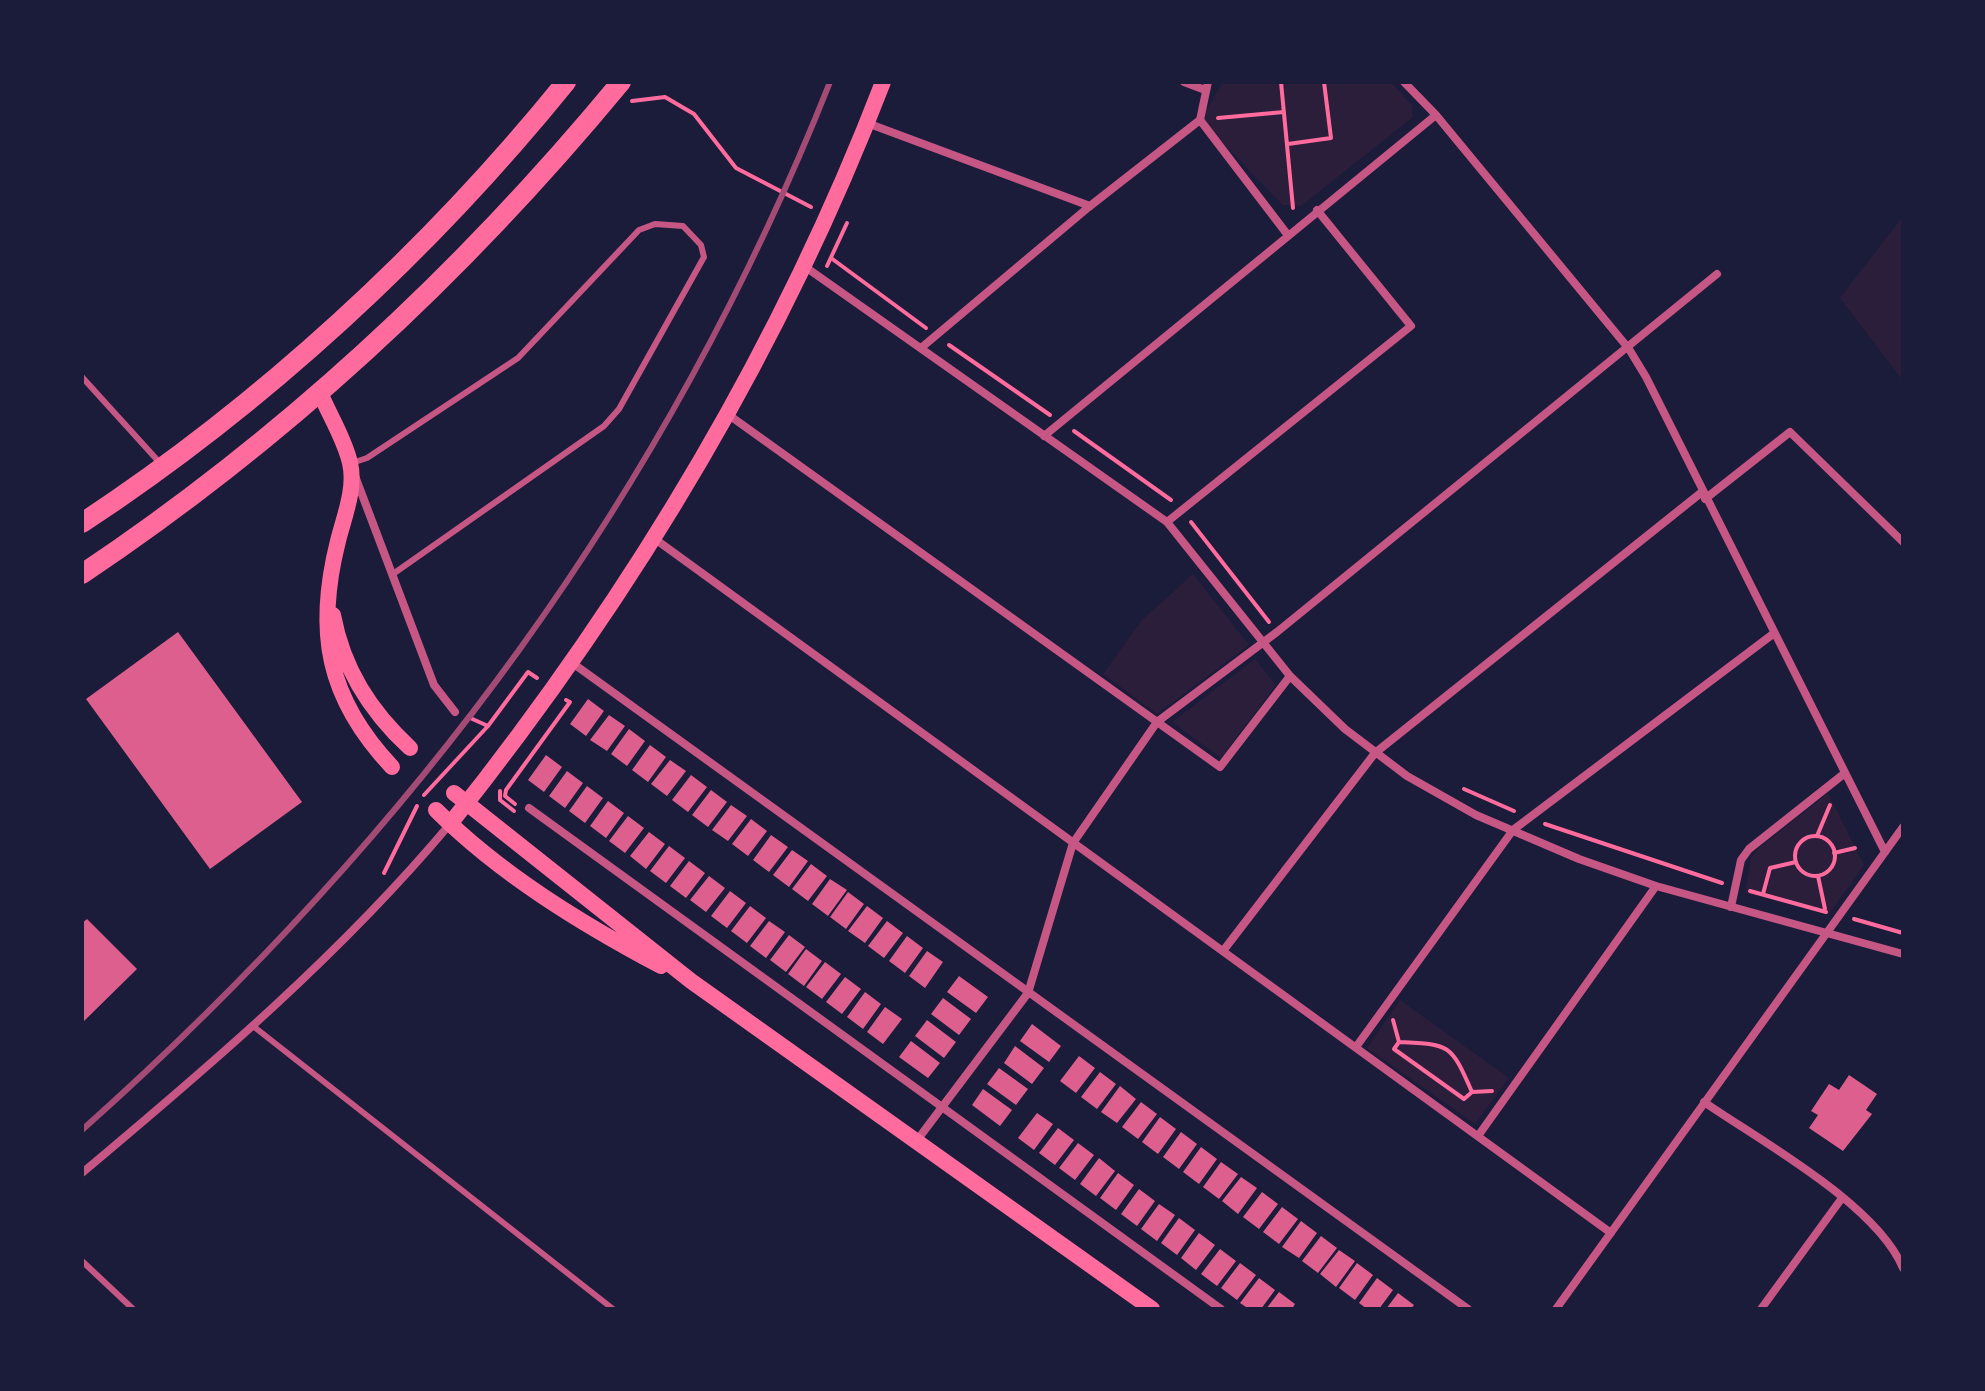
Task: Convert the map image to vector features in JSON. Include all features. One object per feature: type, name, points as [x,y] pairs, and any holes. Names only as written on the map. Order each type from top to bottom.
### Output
[{"type":"main road","points":[[82,523],[163,466],[290,363],[369,292],[499,161],[566,82]]},
{"type":"main road","points":[[82,574],[221,475],[321,395],[446,278],[515,206],[621,82]]},
{"type":"main road","points":[[450,824],[460,798],[552,689],[655,539],[804,266],[883,82]]},
{"type":"main road","points":[[321,395],[351,464],[350,497],[329,585],[326,633],[336,679],[363,734],[392,767]]},
{"type":"main road","points":[[329,585],[336,630],[351,672],[376,713],[410,748]]},
{"type":"main road","points":[[460,798],[691,981],[918,1139],[1152,1309]]},
{"type":"main road","points":[[436,810],[491,858],[570,912],[615,941],[691,981]]},
{"type":"street","points":[[921,348],[1090,206],[1200,120],[1207,86],[1184,82]]},
{"type":"street","points":[[1404,82],[1436,115],[1629,349],[1885,852]]},
{"type":"street","points":[[1044,436],[1436,115]]},
{"type":"street","points":[[1200,120],[1287,234]]},
{"type":"street","points":[[867,123],[1090,206]]},
{"type":"street","points":[[1167,522],[1411,326],[1317,210]]},
{"type":"street","points":[[804,266],[1167,522],[1290,676],[1375,753],[1441,796],[1513,830],[1656,886],[1903,954]]},
{"type":"street","points":[[918,1139],[1028,993],[1073,843],[1157,722],[1277,632],[1629,349],[1717,274]]},
{"type":"street","points":[[726,412],[1220,767],[1290,676]]},
{"type":"street","points":[[1223,951],[1375,753],[1704,495],[1790,432],[1903,542]]},
{"type":"street","points":[[351,464],[434,685],[455,712]]},
{"type":"street","points":[[655,539],[1611,1233]]},
{"type":"street","points":[[1356,1047],[1513,830],[1773,634]]},
{"type":"street","points":[[571,662],[1468,1309]]},
{"type":"street","points":[[1731,907],[1741,860],[1749,849],[1845,773]]},
{"type":"street","points":[[529,808],[1221,1309]]},
{"type":"street","points":[[82,1173],[331,955],[450,824]]},
{"type":"street","points":[[1556,1309],[1903,827]]},
{"type":"street","points":[[1478,1136],[1656,886]]},
{"type":"street","points":[[1704,1102],[1842,1198],[1884,1236],[1903,1268]]},
{"type":"street","points":[[1761,1309],[1842,1198]]},
{"type":"lane","points":[[351,464],[367,458],[518,358],[639,230],[670,222],[683,226],[701,245],[704,257],[619,409],[604,426],[393,574]]},
{"type":"lane","points":[[82,377],[163,466]]},
{"type":"lane","points":[[253,1026],[613,1309]]},
{"type":"lane","points":[[82,1261],[133,1309]]},
{"type":"path","points":[[1281,82],[1293,208]]},
{"type":"path","points":[[1288,144],[1331,138],[1324,82]]},
{"type":"path","points":[[605,100],[665,97],[694,114],[736,168],[828,216]]},
{"type":"path","points":[[1218,118],[1285,112]]},
{"type":"path","points":[[831,258],[1130,469],[1181,511],[1277,632]]},
{"type":"path","points":[[379,882],[422,797],[488,726],[528,672],[552,689]]},
{"type":"path","points":[[455,712],[488,726]]},
{"type":"path","points":[[1460,787],[1530,818],[1762,896],[1903,933]]},
{"type":"path","points":[[1818,876],[1802,872],[1796,862],[1799,843],[1817,836],[1832,801]]},
{"type":"path","points":[[1817,836],[1828,842],[1834,853],[1833,865],[1818,876]]},
{"type":"path","points":[[1834,853],[1855,848]]},
{"type":"path","points":[[1762,896],[1770,868],[1796,862]]},
{"type":"path","points":[[1818,876],[1825,911]]},
{"type":"path","points":[[1388,1003],[1399,1042]]},
{"type":"path","points":[[1399,1042],[1394,1049],[1464,1099],[1472,1092],[1508,1094]]},
{"type":"path","points":[[1399,1042],[1439,1044],[1457,1057],[1472,1092]]},
{"type":"shaded area","points":[[1223,82],[1391,82],[1412,105],[1413,117],[1301,206],[1283,205],[1200,120]]},
{"type":"shaded area","points":[[1903,216],[1903,381],[1840,298]]},
{"type":"shaded area","points":[[1193,574],[1249,645],[1157,714],[1103,674],[1141,621]]},
{"type":"shaded area","points":[[1255,659],[1276,685],[1221,758],[1172,722]]},
{"type":"shaded area","points":[[1828,793],[1864,865],[1829,914],[1745,893],[1751,858],[1759,848]]},
{"type":"shaded area","points":[[1400,1000],[1509,1078],[1475,1124],[1367,1048]]},
{"type":"building","points":[[178,632],[302,802],[210,869],[86,699]]},
{"type":"building","points":[[588,699],[604,711],[586,736],[570,724]]},
{"type":"building","points":[[609,715],[625,726],[607,751],[590,740]]},
{"type":"building","points":[[629,729],[645,741],[627,766],[611,754]]},
{"type":"building","points":[[650,745],[666,757],[648,782],[632,770]]},
{"type":"building","points":[[546,755],[562,767],[544,792],[528,780]]},
{"type":"building","points":[[670,760],[686,771],[667,796],[651,784]]},
{"type":"building","points":[[567,771],[583,783],[565,808],[549,796]]},
{"type":"building","points":[[691,775],[707,787],[688,812],[672,800]]},
{"type":"building","points":[[587,786],[603,798],[585,823],[569,811]]},
{"type":"building","points":[[711,790],[727,802],[708,827],[692,815]]},
{"type":"building","points":[[608,801],[624,813],[606,838],[590,826]]},
{"type":"building","points":[[731,805],[747,816],[728,841],[712,830]]},
{"type":"building","points":[[628,816],[644,828],[625,853],[609,841]]},
{"type":"building","points":[[751,819],[767,831],[748,856],[732,844]]},
{"type":"building","points":[[649,832],[665,844],[646,869],[630,856]]},
{"type":"building","points":[[771,835],[788,847],[769,872],[753,860]]},
{"type":"building","points":[[669,846],[685,858],[666,883],[650,871]]},
{"type":"building","points":[[792,850],[808,861],[789,887],[773,875]]},
{"type":"building","points":[[689,861],[705,873],[686,898],[670,886]]},
{"type":"building","points":[[811,864],[827,876],[808,901],[792,889]]},
{"type":"building","points":[[709,876],[725,888],[706,912],[690,900]]},
{"type":"building","points":[[830,879],[847,890],[828,916],[812,904]]},
{"type":"building","points":[[730,891],[746,903],[727,928],[711,916]]},
{"type":"building","points":[[848,892],[864,904],[846,929],[830,917]]},
{"type":"building","points":[[750,906],[766,918],[747,943],[731,931]]},
{"type":"building","points":[[867,906],[883,918],[865,943],[848,931]]},
{"type":"building","points":[[87,919],[137,969],[82,1023],[82,923]]},
{"type":"building","points":[[769,921],[785,932],[766,958],[750,946]]},
{"type":"building","points":[[887,921],[903,933],[884,958],[868,946]]},
{"type":"building","points":[[789,935],[805,947],[786,972],[770,960]]},
{"type":"building","points":[[907,936],[923,948],[905,973],[889,961]]},
{"type":"building","points":[[806,949],[822,961],[804,986],[788,974]]},
{"type":"building","points":[[927,951],[943,962],[925,988],[909,976]]},
{"type":"building","points":[[825,962],[841,974],[822,999],[806,987]]},
{"type":"building","points":[[959,976],[988,997],[976,1013],[947,992]]},
{"type":"building","points":[[845,977],[861,989],[842,1014],[826,1002]]},
{"type":"building","points":[[865,992],[881,1004],[863,1029],[847,1017]]},
{"type":"building","points":[[943,998],[971,1019],[959,1035],[931,1014]]},
{"type":"building","points":[[885,1007],[902,1019],[883,1044],[867,1032]]},
{"type":"building","points":[[927,1020],[956,1042],[944,1058],[915,1036]]},
{"type":"building","points":[[1032,1024],[1061,1046],[1049,1062],[1020,1041]]},
{"type":"building","points":[[911,1041],[940,1063],[928,1078],[899,1057]]},
{"type":"building","points":[[1015,1046],[1044,1068],[1032,1084],[1004,1063]]},
{"type":"building","points":[[1079,1056],[1095,1068],[1076,1093],[1060,1081]]},
{"type":"building","points":[[999,1068],[1028,1089],[1016,1105],[987,1084]]},
{"type":"building","points":[[1100,1072],[1116,1084],[1097,1109],[1081,1097]]},
{"type":"building","points":[[1849,1075],[1877,1094],[1866,1110],[1872,1114],[1843,1151],[1809,1128],[1818,1115],[1811,1111],[1829,1084],[1839,1090]]},
{"type":"building","points":[[1120,1086],[1136,1099],[1117,1123],[1101,1112]]},
{"type":"building","points":[[983,1089],[1012,1110],[1000,1126],[972,1105]]},
{"type":"building","points":[[1141,1102],[1157,1114],[1138,1139],[1122,1127]]},
{"type":"building","points":[[1037,1113],[1053,1124],[1034,1150],[1018,1138]]},
{"type":"building","points":[[1160,1117],[1176,1129],[1158,1154],[1142,1142]]},
{"type":"building","points":[[1058,1128],[1074,1140],[1055,1165],[1039,1153]]},
{"type":"building","points":[[1181,1132],[1197,1144],[1179,1169],[1163,1157]]},
{"type":"building","points":[[1078,1143],[1094,1155],[1075,1180],[1059,1168]]},
{"type":"building","points":[[1201,1147],[1217,1159],[1199,1184],[1183,1172]]},
{"type":"building","points":[[1099,1158],[1115,1171],[1096,1196],[1080,1184]]},
{"type":"building","points":[[1221,1162],[1238,1174],[1219,1199],[1203,1187]]},
{"type":"building","points":[[1118,1173],[1134,1185],[1116,1210],[1100,1198]]},
{"type":"building","points":[[1241,1177],[1257,1188],[1238,1214],[1222,1201]]},
{"type":"building","points":[[1139,1189],[1155,1201],[1137,1226],[1121,1214]]},
{"type":"building","points":[[1262,1192],[1278,1204],[1259,1229],[1243,1217]]},
{"type":"building","points":[[1159,1204],[1175,1215],[1157,1241],[1141,1229]]},
{"type":"building","points":[[1282,1207],[1298,1219],[1279,1244],[1263,1232]]},
{"type":"building","points":[[1179,1218],[1195,1230],[1177,1255],[1161,1243]]},
{"type":"building","points":[[1301,1221],[1317,1233],[1299,1258],[1282,1247]]},
{"type":"building","points":[[1199,1233],[1215,1245],[1196,1270],[1181,1258]]},
{"type":"building","points":[[1321,1236],[1337,1248],[1318,1273],[1302,1261]]},
{"type":"building","points":[[1220,1249],[1236,1261],[1217,1286],[1201,1274]]},
{"type":"building","points":[[1339,1250],[1355,1261],[1336,1287],[1320,1274]]},
{"type":"building","points":[[1240,1263],[1256,1275],[1237,1300],[1221,1288]]},
{"type":"building","points":[[1357,1263],[1373,1275],[1355,1300],[1339,1288]]},
{"type":"building","points":[[1259,1278],[1275,1290],[1261,1309],[1249,1309],[1240,1303]]},
{"type":"building","points":[[1377,1278],[1393,1290],[1379,1309],[1367,1309],[1359,1303]]},
{"type":"building","points":[[1279,1292],[1295,1304],[1292,1309],[1266,1309]]},
{"type":"building","points":[[1398,1293],[1414,1305],[1411,1309],[1386,1309]]},
{"type":"railway","points":[[82,1130],[202,1017],[315,900],[421,778],[519,651],[609,518],[690,379],[764,234],[830,82]]}]
